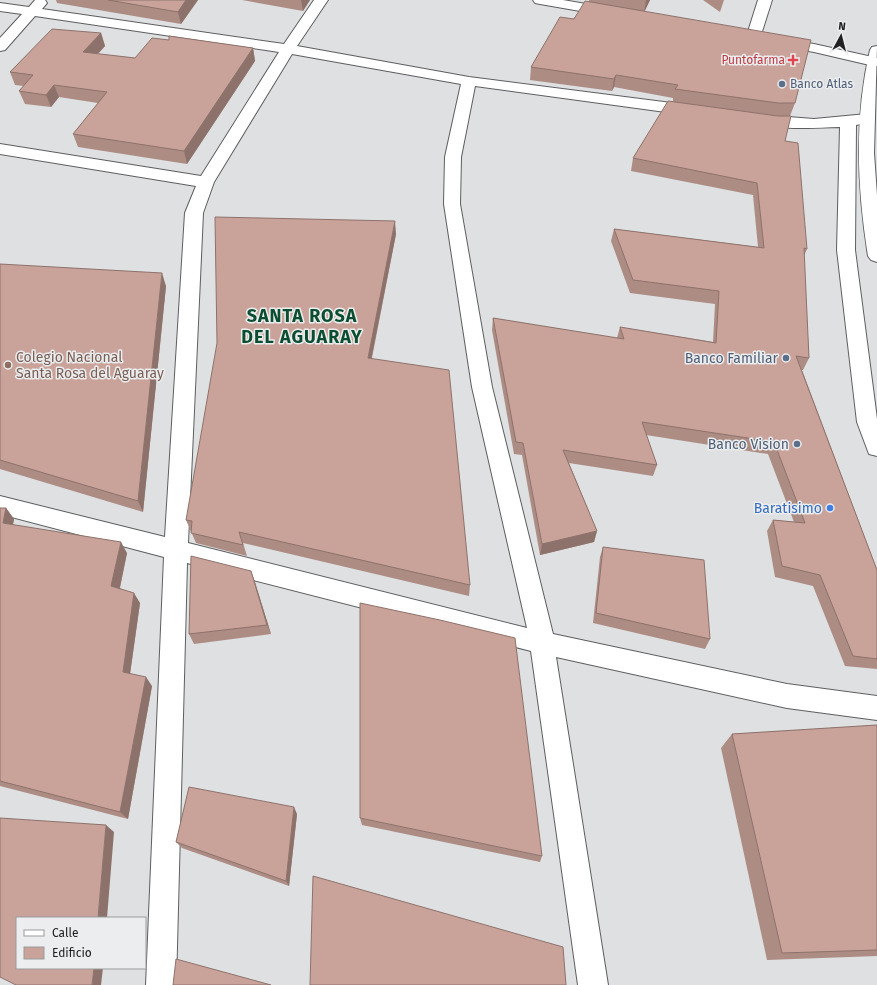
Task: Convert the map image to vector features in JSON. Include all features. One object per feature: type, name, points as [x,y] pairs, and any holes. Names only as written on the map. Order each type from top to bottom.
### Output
[{"type":"main road","points":[[0,46],[43,0]]},
{"type":"main road","points":[[161,985],[176,550],[194,213],[206,182],[288,49],[321,0]]},
{"type":"main road","points":[[540,0],[626,15]]},
{"type":"main road","points":[[753,38],[765,0]]},
{"type":"main road","points":[[0,7],[288,49],[469,81],[712,114]]},
{"type":"main road","points":[[738,35],[814,48],[875,56],[867,119],[868,184],[877,256]]},
{"type":"main road","points":[[469,81],[453,156],[452,204],[482,387],[539,624],[592,985]]},
{"type":"main road","points":[[751,119],[774,122],[848,122],[867,119]]},
{"type":"main road","points":[[848,122],[846,250],[867,422],[877,448]]},
{"type":"main road","points":[[0,149],[206,182]]},
{"type":"main road","points":[[0,505],[542,643],[787,696],[877,708]]},
{"type":"building","points":[[108,0],[186,0],[178,12]]},
{"type":"building","points":[[585,1],[811,40],[795,103],[778,103],[675,89],[678,85],[616,75],[614,79],[531,67],[560,17],[574,19]]},
{"type":"building","points":[[52,29],[101,33],[83,52],[135,58],[152,38],[169,40],[169,36],[253,48],[184,151],[73,134],[107,92],[54,85],[46,95],[19,91],[33,75],[10,72]]},
{"type":"building","points":[[668,101],[778,116],[791,116],[785,141],[798,143],[807,249],[804,248],[809,358],[796,356],[877,570],[877,659],[853,656],[820,575],[782,566],[773,520],[805,523],[774,442],[642,422],[657,465],[563,450],[597,531],[542,544],[523,443],[516,442],[493,318],[624,339],[620,327],[716,343],[719,291],[633,280],[614,229],[764,248],[757,183],[633,158]]},
{"type":"building","points":[[215,217],[395,221],[368,358],[449,370],[470,585],[239,532],[243,545],[191,533],[192,521],[186,520],[217,343]]},
{"type":"building","points":[[0,264],[162,273],[138,501],[0,460]]},
{"type":"building","points":[[0,508],[6,508],[3,523],[121,542],[111,586],[134,593],[123,672],[146,677],[120,812],[0,781]]},
{"type":"building","points":[[603,547],[704,560],[710,639],[596,613]]},
{"type":"building","points":[[191,556],[251,571],[267,625],[189,634]]},
{"type":"building","points":[[360,603],[515,638],[542,856],[360,818]]},
{"type":"building","points":[[877,725],[877,950],[782,953],[732,734]]},
{"type":"building","points":[[189,787],[294,807],[286,881],[176,842]]},
{"type":"building","points":[[0,818],[106,825],[98,917],[16,917],[16,969],[94,969],[92,985],[16,985],[0,977]]},
{"type":"building","points":[[313,876],[563,947],[566,985],[310,985]]},
{"type":"building","points":[[176,959],[271,985],[173,985]]},
{"type":"place","name":"Puntofarma","points":[[793,60]]},
{"type":"place","name":"Banco Atlas","points":[[782,84]]},
{"type":"place","name":"Banco Familiar","points":[[786,358]]},
{"type":"place","name":"Colegio Nacional Santa Rosa del Aguaray","points":[[8,365]]},
{"type":"place","name":"Banco Vision","points":[[797,444]]},
{"type":"place","name":"Baratisimo","points":[[830,508]]},
{"type":"district","name":"SANTA ROSA DEL AGUARAY","points":[[302,326]]}]
